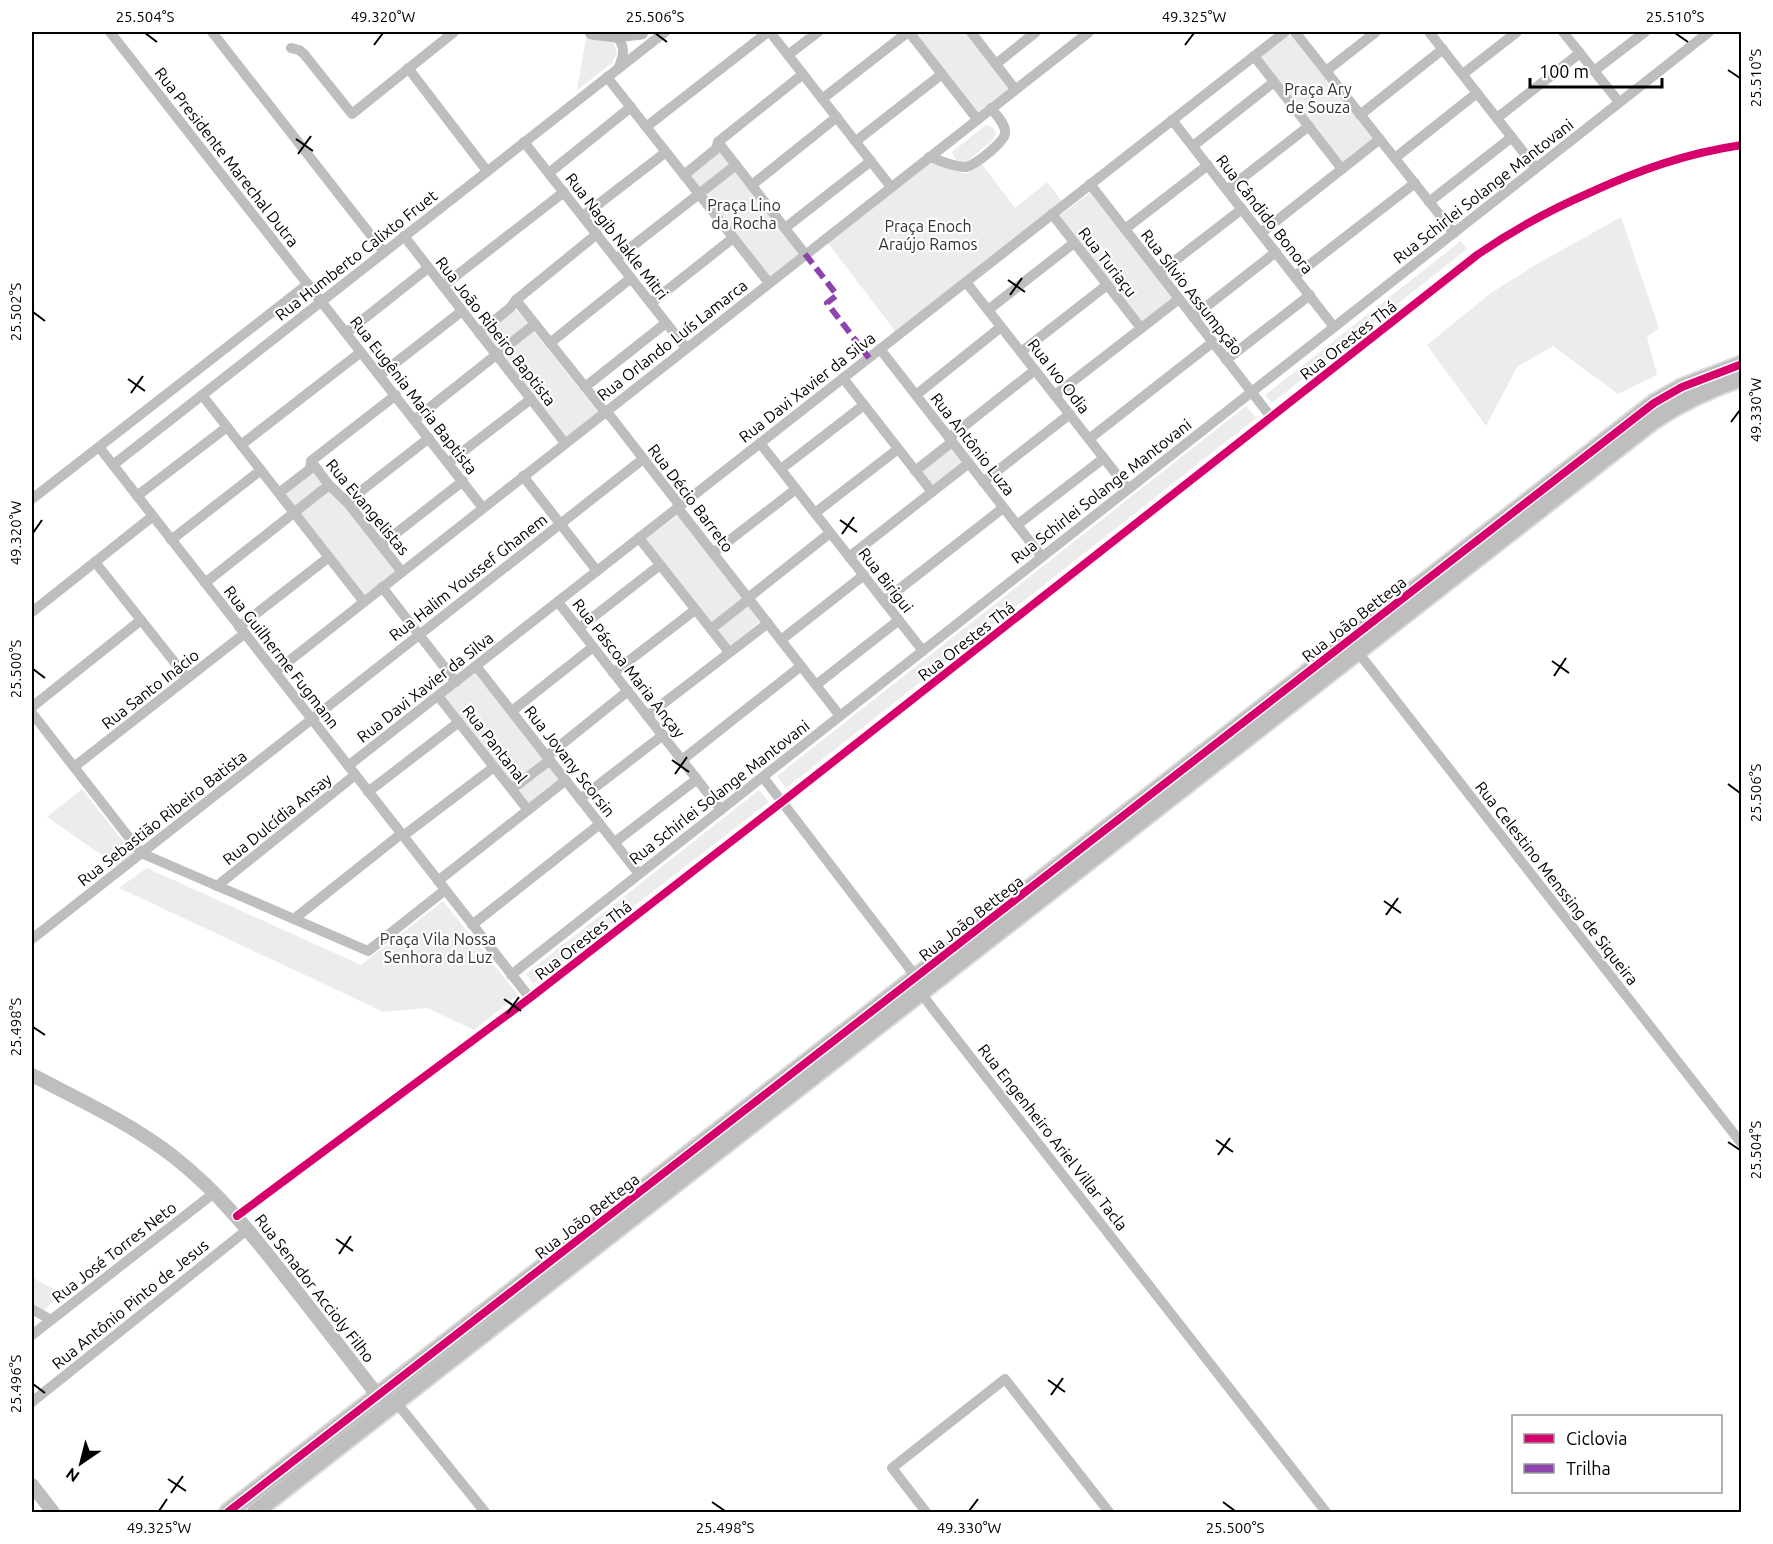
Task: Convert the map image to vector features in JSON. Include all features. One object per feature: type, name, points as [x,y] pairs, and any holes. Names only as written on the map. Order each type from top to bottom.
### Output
[{"type":"main road","points":[[592,32],[615,35],[642,32]]},
{"type":"main road","name":"Rua João Bettega","points":[[1354,646],[1654,403],[1682,387],[1742,364]]},
{"type":"main road","name":"Rua João Bettega","points":[[228,1512],[378,1395],[651,1193],[1354,646],[1666,412],[1694,397],[1742,378]]},
{"type":"main road","name":"Rua João Bettega","points":[[255,1512],[396,1402],[635,1205]]},
{"type":"street","name":"Rua Presidente Marechal Dutra","points":[[110,32],[321,301]]},
{"type":"street","points":[[212,32],[384,252]]},
{"type":"street","points":[[291,48],[304,54],[352,114],[454,32]]},
{"type":"street","name":"Rua Humberto Calixto Fruet","points":[[113,465],[665,32]]},
{"type":"street","points":[[646,127],[769,32],[891,187]]},
{"type":"street","points":[[788,55],[818,32]]},
{"type":"street","points":[[822,99],[908,32],[977,119]]},
{"type":"street","points":[[971,32],[1016,89]]},
{"type":"street","points":[[996,64],[1036,32]]},
{"type":"street","name":"Rua Orlando Luís Lamarca","points":[[274,672],[1089,32]]},
{"type":"street","name":"Rua Davi Xavier da Silva","points":[[352,771],[456,681],[1285,32]]},
{"type":"street","points":[[1295,32],[1454,233]]},
{"type":"street","points":[[1326,71],[1376,32]]},
{"type":"street","points":[[1429,32],[1536,168]]},
{"type":"street","points":[[1463,74],[1517,32]]},
{"type":"street","points":[[1563,32],[1619,102]]},
{"type":"street","points":[[1594,71],[1645,32]]},
{"type":"street","name":"Rua Schirlei Solange Mantovani","points":[[511,975],[1709,32]]},
{"type":"street","points":[[615,35],[624,46],[619,68]]},
{"type":"street","points":[[1360,115],[1443,49]]},
{"type":"street","points":[[1497,118],[1580,53]]},
{"type":"street","points":[[1254,56],[1342,169]]},
{"type":"street","points":[[408,68],[487,171]]},
{"type":"street","points":[[684,175],[716,149],[718,142],[803,74]]},
{"type":"street","points":[[856,141],[942,74]]},
{"type":"street","points":[[607,77],[769,283]]},
{"type":"street","points":[[1193,146],[1274,82]]},
{"type":"street","points":[[1395,158],[1477,93]]},
{"type":"street","points":[[549,173],[631,107]]},
{"type":"street","points":[[929,157],[968,167],[998,145],[1006,130],[991,108]]},
{"type":"street","points":[[752,186],[837,117]]},
{"type":"street","name":"Rua Cândido Bonora","points":[[1172,120],[1334,327]]},
{"type":"street","points":[[1227,190],[1309,126]]},
{"type":"street","points":[[1429,202],[1512,137]]},
{"type":"street","points":[[1262,233],[1380,139]]},
{"type":"street","name":"Rua Nagib Nakle Mitri","points":[[524,142],[686,348]]},
{"type":"street","points":[[718,142],[806,254]]},
{"type":"street","name":"Rua Orestes Thá","points":[[237,1216],[530,998],[1477,255],[1511,232],[1577,198],[1642,170],[1688,155],[1742,146]]},
{"type":"street","points":[[583,216],[666,152]]},
{"type":"street","points":[[785,228],[871,161]]},
{"type":"street","points":[[616,259],[736,165]]},
{"type":"street","points":[[1125,229],[1208,165]]},
{"type":"street","points":[[1295,276],[1415,183]]},
{"type":"street","name":"Rua Sílvio Assumpção","points":[[1090,184],[1271,417]]},
{"type":"street","points":[[443,286],[564,192]]},
{"type":"street","points":[[1159,273],[1242,208]]},
{"type":"street","name":"Rua Turiaçu","points":[[1052,214],[1141,328]]},
{"type":"street","points":[[479,333],[597,234]]},
{"type":"street","name":"Rua João Ribeiro Baptista","points":[[404,236],[565,443]]},
{"type":"street","points":[[651,303],[733,238]]},
{"type":"street","points":[[988,310],[1074,243]]},
{"type":"street","points":[[1193,317],[1276,252]]},
{"type":"street","points":[[346,333],[428,268]]},
{"type":"street","points":[[550,343],[631,278]]},
{"type":"street","name":"Rua Ivo Odia","points":[[966,282],[1128,489]]},
{"type":"street","points":[[32,499],[308,284]]},
{"type":"street","points":[[1021,352],[1107,285]]},
{"type":"street","points":[[1226,360],[1310,295]]},
{"type":"street","points":[[1055,395],[1179,299]]},
{"type":"street","name":"Rua Décio Barreto","points":[[516,300],[611,417],[677,502],[678,508],[840,716]]},
{"type":"street","name":"Rua Eugênia Maria Baptista","points":[[321,301],[483,508]]},
{"type":"street","points":[[380,375],[462,311]]},
{"type":"street","points":[[585,387],[666,322]]},
{"type":"street","points":[[414,420],[535,324]]},
{"type":"street","points":[[915,395],[1001,327]]},
{"type":"street","points":[[1089,439],[1213,342]]},
{"type":"street","name":"Rua Antônio Luza","points":[[880,349],[1042,557]]},
{"type":"street","points":[[241,445],[361,352]]},
{"type":"street","points":[[915,471],[1035,370]]},
{"type":"street","points":[[843,378],[932,492]]},
{"type":"street","points":[[202,395],[364,602]]},
{"type":"street","points":[[279,493],[310,469],[310,461],[396,395]]},
{"type":"street","points":[[448,463],[531,399]]},
{"type":"street","points":[[781,469],[864,405]]},
{"type":"street","points":[[983,482],[1070,414]]},
{"type":"street","points":[[137,496],[227,427]]},
{"type":"street","points":[[347,502],[429,438]]},
{"type":"street","name":"Rua Birigui","points":[[760,443],[923,651]]},
{"type":"street","name":"Rua Guilherme Fugmann","points":[[99,447],[530,998]]},
{"type":"street","points":[[815,513],[898,449]]},
{"type":"street","points":[[1017,525],[1104,458]]},
{"type":"street","name":"Rua Halim Youssef Ghanem","points":[[312,720],[643,459]]},
{"type":"street","name":"Rua Evangelistas","points":[[310,461],[329,485],[347,502],[402,572]]},
{"type":"street","points":[[849,557],[969,464]]},
{"type":"street","points":[[171,540],[261,470]]},
{"type":"street","points":[[523,476],[597,571]]},
{"type":"street","points":[[381,545],[463,482]]},
{"type":"street","points":[[205,583],[329,485]]},
{"type":"street","points":[[714,553],[796,489]]},
{"type":"street","points":[[884,601],[1004,508]]},
{"type":"street","points":[[32,612],[153,516]]},
{"type":"street","points":[[711,630],[830,533]]},
{"type":"street","points":[[639,538],[729,652]]},
{"type":"street","name":"Rua Santo Inácio","points":[[74,767],[187,678],[329,557]]},
{"type":"street","points":[[95,562],[187,678]]},
{"type":"street","points":[[579,628],[660,565]]},
{"type":"street","points":[[781,640],[864,575]]},
{"type":"street","points":[[382,587],[456,681]]},
{"type":"street","name":"Rua Páscoa Maria Ançay","points":[[558,602],[721,810]]},
{"type":"street","points":[[613,673],[695,610]]},
{"type":"street","points":[[32,706],[141,620]]},
{"type":"street","points":[[816,685],[899,620]]},
{"type":"street","points":[[647,716],[768,623]]},
{"type":"street","name":"Rua Celestino Menssing de Siqueira","points":[[1354,646],[1742,1144]]},
{"type":"street","points":[[512,711],[593,647]]},
{"type":"street","name":"Rua Jovany Scorsin","points":[[476,666],[639,874]]},
{"type":"street","points":[[682,760],[801,666]]},
{"type":"street","points":[[512,789],[628,691]]},
{"type":"street","name":"Rua Pantanal","points":[[438,696],[528,810]]},
{"type":"street","points":[[32,713],[141,853],[368,951],[528,810],[566,780]]},
{"type":"street","name":"Rua Sebastião Ribeiro Batista","points":[[32,939],[312,720]]},
{"type":"street","points":[[368,792],[459,722]]},
{"type":"street","points":[[580,799],[663,735]]},
{"type":"street","points":[[294,919],[494,767]]},
{"type":"street","name":"Rua Dulcídia Ansay","points":[[217,886],[352,771]]},
{"type":"street","name":"Rua Engenheiro Ariel Villar Tacla","points":[[763,777],[919,985],[1326,1512]]},
{"type":"street","points":[[615,842],[697,779]]},
{"type":"street","points":[[472,925],[600,824]]},
{"type":"street","name":"Rua Senador Accioly Filho","points":[[32,1075],[136,1131],[173,1156],[214,1193],[248,1229],[378,1395]]},
{"type":"street","name":"Rua José Torres Neto","points":[[32,1335],[214,1193]]},
{"type":"street","name":"Rua Antônio Pinto de Jesus","points":[[32,1402],[248,1229]]},
{"type":"street","points":[[32,1309],[51,1320]]},
{"type":"street","points":[[926,1512],[892,1468],[1005,1379],[1109,1512]]},
{"type":"street","points":[[378,1395],[396,1402],[485,1512]]},
{"type":"street","points":[[32,1485],[53,1512]]},
{"type":"green space","points":[[915,32],[965,32],[1009,90],[978,114]]},
{"type":"green space","name":"Praça Ary de Souza","points":[[1293,33],[1375,139],[1344,163],[1261,57]]},
{"type":"green space","points":[[586,37],[613,43],[617,52],[612,63],[577,90]]},
{"type":"green space","points":[[986,125],[993,127],[996,133],[992,141],[966,162],[962,163],[955,159],[952,152]]},
{"type":"green space","name":"Praça Lino da Rocha","points":[[720,151],[800,253],[768,278],[689,176]]},
{"type":"green space","name":"Praça Enoch Araújo Ramos","points":[[929,163],[966,174],[981,163],[1015,208],[1047,182],[1062,201],[895,331],[828,243]]},
{"type":"green space","points":[[1091,192],[1173,298],[1141,323],[1058,217]]},
{"type":"green space","points":[[1621,217],[1659,328],[1647,337],[1657,375],[1618,394],[1553,346],[1517,367],[1486,426],[1427,345],[1491,293],[1537,264]]},
{"type":"green space","points":[[1461,241],[1467,249],[1272,403],[1265,395]]},
{"type":"green space","points":[[516,309],[598,412],[567,437],[485,333]]},
{"type":"green space","points":[[1246,406],[1256,418],[786,788],[777,776]]},
{"type":"green space","points":[[952,447],[963,462],[932,486],[920,472]]},
{"type":"green space","points":[[313,470],[345,505],[397,571],[365,595],[284,493]]},
{"type":"green space","points":[[680,514],[762,620],[728,647],[645,540]]},
{"type":"green space","points":[[475,673],[559,779],[529,803],[445,697]]},
{"type":"green space","points":[[82,789],[133,854],[117,866],[47,817]]},
{"type":"green space","points":[[759,790],[769,802],[533,984],[526,974]]},
{"type":"green space","name":"Praça Vila Nossa Senhora da Luz","points":[[147,868],[361,965],[443,901],[518,995],[474,1030],[427,1008],[384,1012],[119,888]]},
{"type":"green space","points":[[32,1277],[62,1294],[44,1310],[32,1303]]},
{"type":"marked path","points":[[805,254],[837,295],[827,303],[869,358]]},
{"type":"cycle path","points":[[237,1216],[530,998],[1477,255],[1546,213],[1626,177],[1664,163],[1742,145]]},
{"type":"cycle path","points":[[228,1512],[1654,403],[1682,387],[1742,364]]}]
